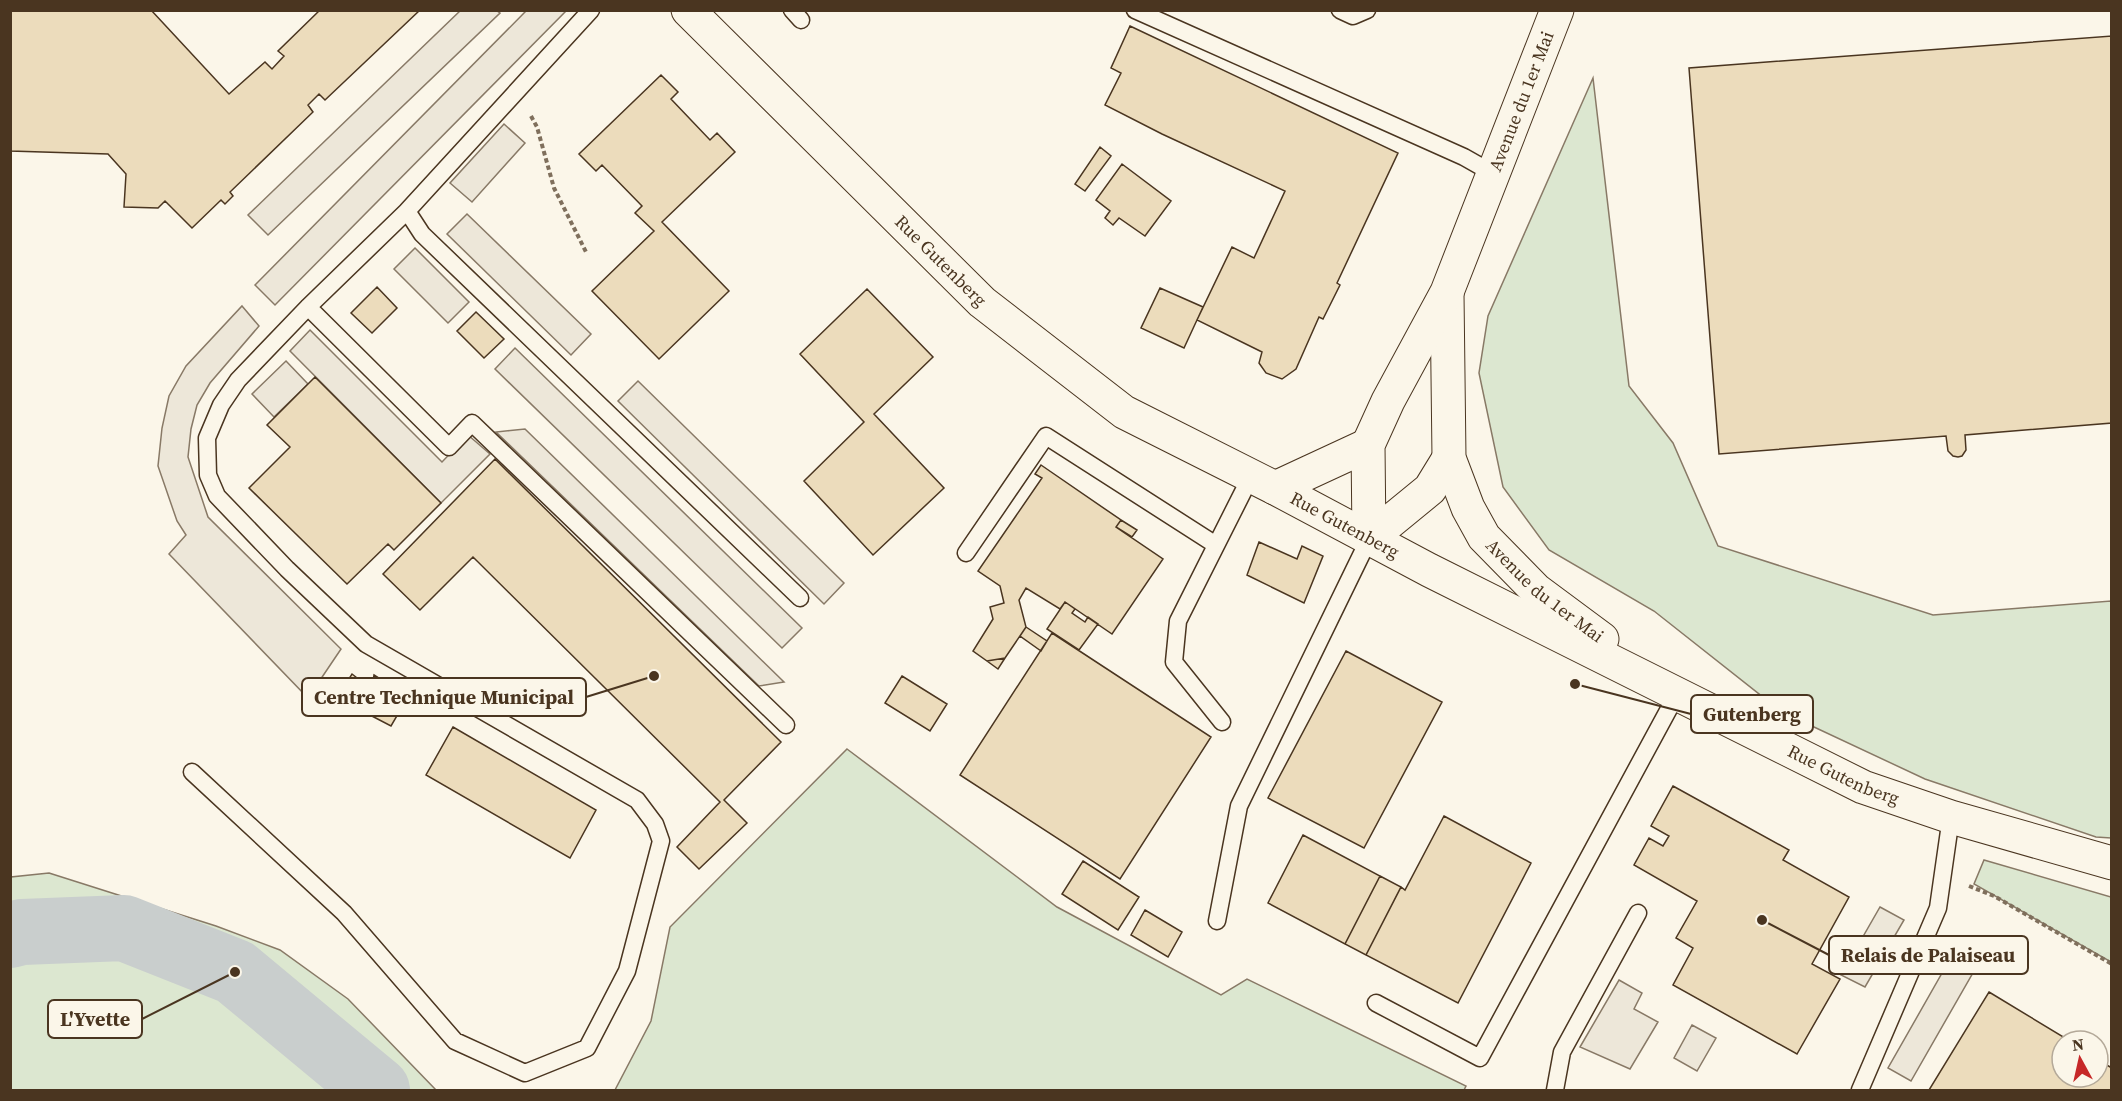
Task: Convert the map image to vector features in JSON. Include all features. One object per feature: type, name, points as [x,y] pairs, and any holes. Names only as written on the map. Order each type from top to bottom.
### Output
[{"type":"street","name":"Rue Gutenberg","points":[[688,10],[982,302],[1124,412],[1263,482],[1369,539],[1863,787],[1951,817],[2112,863]]},
{"type":"street","name":"Avenue du 1er Mai","points":[[1369,539],[1368,445],[1388,400],[1447,292],[1563,11]]},
{"type":"street","name":"Avenue du 1er Mai","points":[[1447,292],[1449,458],[1468,508],[1484,537],[1536,590],[1677,694]]},
{"type":"street","points":[[1263,482],[1368,445]]},
{"type":"street","points":[[1369,539],[1430,489],[1449,458]]},
{"type":"lane","points":[[192,772],[344,913],[455,1041],[525,1073],[587,1048],[627,971],[661,842],[655,824],[637,800],[366,644],[217,496],[208,475],[207,438],[221,405],[238,380],[308,307],[406,212],[591,10]]},
{"type":"lane","points":[[1136,10],[1464,157],[1494,174]]},
{"type":"lane","points":[[1340,10],[1353,16],[1367,10]]},
{"type":"lane","points":[[406,212],[422,234],[800,598]]},
{"type":"lane","points":[[308,307],[449,447],[472,423],[786,725]]},
{"type":"lane","points":[[966,553],[1046,436],[1216,545]]},
{"type":"lane","points":[[1222,722],[1174,662],[1178,621],[1216,545],[1263,482]]},
{"type":"lane","points":[[1216,921],[1239,806],[1369,539]]},
{"type":"lane","points":[[1376,1003],[1480,1058],[1677,694]]},
{"type":"lane","points":[[1860,1090],[1938,908],[1951,817]]},
{"type":"lane","points":[[1555,1090],[1562,1052],[1638,914]]},
{"type":"path","points":[[518,91],[537,127],[554,188],[587,254]]},
{"type":"path","points":[[1943,875],[1994,896],[2112,964]]},
{"type":"green space","points":[[1593,78],[1629,386],[1673,443],[1718,546],[1933,615],[2111,601],[2111,838],[2096,837],[1925,779],[1782,712],[1654,611],[1549,550],[1503,487],[1479,373],[1488,316]]},
{"type":"green space","points":[[847,749],[1057,907],[1221,995],[1247,979],[1466,1086],[1464,1090],[615,1090],[651,1021],[670,927]]},
{"type":"green space","points":[[1984,860],[2111,897],[2111,962],[1974,884]]},
{"type":"green space","points":[[49,873],[216,926],[280,950],[348,999],[436,1090],[11,1090],[11,877]]},
{"type":"shaded area","points":[[461,10],[500,13],[268,235],[248,215]]},
{"type":"shaded area","points":[[526,11],[566,11],[275,305],[255,285]]},
{"type":"shaded area","points":[[504,124],[525,143],[472,202],[450,183]]},
{"type":"shaded area","points":[[467,214],[591,334],[571,355],[447,234]]},
{"type":"shaded area","points":[[415,248],[469,302],[448,323],[394,269]]},
{"type":"shaded area","points":[[242,306],[259,326],[210,383],[197,405],[191,429],[188,457],[208,517],[341,649],[308,698],[169,554],[186,535],[177,521],[158,466],[162,428],[169,396],[186,366]]},
{"type":"shaded area","points":[[310,330],[442,462],[468,435],[490,454],[441,503],[290,351]]},
{"type":"shaded area","points":[[515,348],[802,628],[782,648],[495,369]]},
{"type":"shaded area","points":[[286,361],[308,384],[274,417],[252,394]]},
{"type":"shaded area","points":[[638,381],[844,583],[824,604],[618,401]]},
{"type":"shaded area","points":[[525,429],[784,682],[759,686],[496,432]]},
{"type":"shaded area","points":[[1880,907],[1904,920],[1865,987],[1841,975]]},
{"type":"shaded area","points":[[1958,945],[1982,957],[1911,1081],[1888,1068]]},
{"type":"shaded area","points":[[1619,980],[1642,993],[1634,1009],[1658,1022],[1630,1069],[1580,1047]]},
{"type":"shaded area","points":[[1692,1025],[1716,1038],[1697,1071],[1674,1058]]},
{"type":"building","points":[[10,10],[151,10],[229,94],[265,62],[272,69],[284,56],[278,51],[320,10],[420,10],[325,100],[319,94],[308,105],[313,112],[230,192],[233,196],[225,204],[221,200],[192,228],[165,201],[158,208],[124,207],[126,174],[108,154],[10,151]]},
{"type":"building","points":[[1130,26],[1398,153],[1337,283],[1340,285],[1323,319],[1319,317],[1296,369],[1282,379],[1266,373],[1259,363],[1262,352],[1197,320],[1232,247],[1254,258],[1285,191],[1105,105],[1121,73],[1111,68]]},
{"type":"building","points":[[2112,36],[2112,423],[1965,435],[1966,450],[1962,456],[1958,457],[1948,451],[1946,436],[1719,454],[1689,68]]},
{"type":"building","points":[[661,75],[678,92],[671,99],[710,140],[717,133],[735,152],[662,222],[729,291],[659,359],[592,291],[654,231],[635,213],[642,206],[602,165],[596,171],[579,154]]},
{"type":"building","points":[[1100,147],[1111,156],[1085,191],[1075,184]]},
{"type":"building","points":[[1122,164],[1171,201],[1145,236],[1119,218],[1113,225],[1105,218],[1110,211],[1096,200]]},
{"type":"building","points":[[377,287],[397,308],[372,333],[351,313]]},
{"type":"building","points":[[1160,288],[1203,307],[1184,348],[1141,328]]},
{"type":"building","points":[[867,289],[933,357],[874,414],[944,488],[873,555],[804,481],[864,422],[800,354]]},
{"type":"building","points":[[476,312],[504,339],[484,358],[457,331]]},
{"type":"building","points":[[315,377],[441,503],[394,550],[388,544],[347,584],[249,488],[290,447],[267,425]]},
{"type":"building","points":[[495,459],[781,742],[724,800],[747,823],[699,869],[677,847],[720,802],[473,557],[420,610],[383,574]]},
{"type":"building","points":[[1041,465],[1121,520],[1116,527],[1163,559],[1112,634],[1065,602],[1060,609],[1026,588],[1019,600],[1026,627],[1005,658],[987,661],[973,651],[993,619],[990,607],[1004,603],[1000,586],[978,571],[1042,478],[1035,474]]},
{"type":"building","points":[[1121,520],[1137,530],[1132,537],[1116,527]]},
{"type":"building","points":[[1259,542],[1297,559],[1302,546],[1323,556],[1304,603],[1247,575]]},
{"type":"building","points":[[1065,602],[1075,609],[1072,613],[1085,622],[1088,617],[1098,624],[1079,650],[1047,629]]},
{"type":"building","points":[[1026,627],[1047,641],[1041,651],[1020,636]]},
{"type":"building","points":[[1052,633],[1211,737],[1120,879],[960,775]]},
{"type":"building","points":[[1346,651],[1442,702],[1364,848],[1268,798]]},
{"type":"building","points":[[1005,658],[998,669],[987,661]]},
{"type":"building","points":[[352,674],[366,685],[350,709],[336,699]]},
{"type":"building","points":[[374,675],[408,697],[391,726],[368,714]]},
{"type":"building","points":[[902,676],[947,704],[930,731],[885,703]]},
{"type":"building","points":[[453,727],[596,810],[570,858],[426,775]]},
{"type":"building","points":[[1673,786],[1789,850],[1783,860],[1849,897],[1812,964],[1840,979],[1797,1054],[1673,985],[1693,948],[1676,938],[1697,901],[1634,865],[1649,838],[1663,846],[1669,836],[1651,826]]},
{"type":"building","points":[[1444,816],[1531,863],[1458,1003],[1366,955],[1401,887],[1405,890]]},
{"type":"building","points":[[1303,835],[1380,876],[1345,944],[1268,903]]},
{"type":"building","points":[[1083,861],[1139,897],[1118,930],[1062,894]]},
{"type":"building","points":[[1380,876],[1401,887],[1366,955],[1345,944]]},
{"type":"building","points":[[1145,910],[1182,932],[1168,957],[1131,935]]},
{"type":"building","points":[[1989,992],[2050,1029],[2050,1089],[2110,1089],[2110,1067],[2112,1068],[2112,1090],[1929,1090]]},
{"type":"waterway","points":[[10,935],[22,932],[124,928],[235,972],[377,1090]]},
{"type":"place","name":"Centre Technique Municipal","points":[[654,676]]},
{"type":"place","name":"Gutenberg","points":[[1575,684]]},
{"type":"place","name":"Relais de Palaiseau","points":[[1762,920]]},
{"type":"place","name":"L'Yvette","points":[[235,972]]}]
